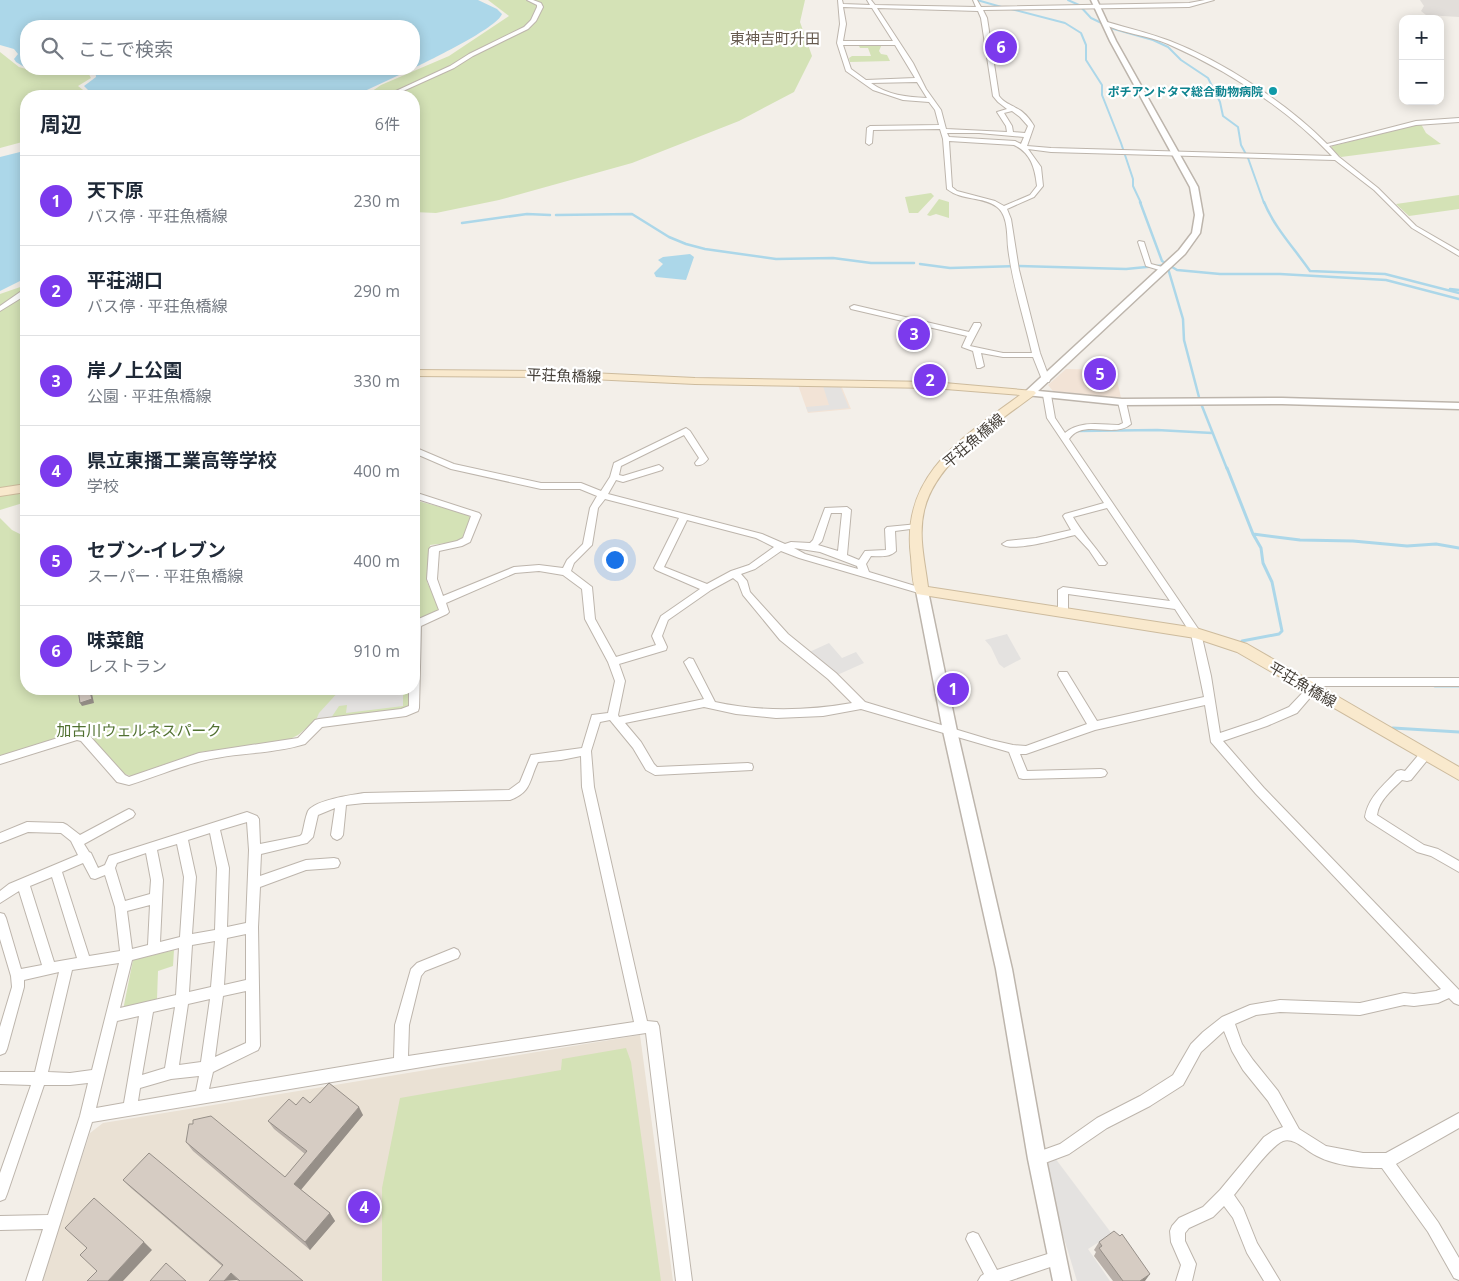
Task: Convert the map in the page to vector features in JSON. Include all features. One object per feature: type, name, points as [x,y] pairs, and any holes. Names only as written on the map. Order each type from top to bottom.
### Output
[{"type":"main road","name":"平荘魚橋線","points":[[420,373],[559,374],[695,381],[933,385],[1030,393]]},
{"type":"main road","name":"平荘魚橋線","points":[[1030,393],[960,448],[941,466],[931,479],[921,498],[915,526],[922,591],[1196,633],[1242,648],[1459,774]]},
{"type":"main road","points":[[0,492],[20,489]]},
{"type":"street","points":[[401,90],[452,67],[471,55],[526,28],[533,21],[540,7],[539,4],[529,0]]},
{"type":"street","points":[[869,0],[938,110],[946,139],[948,185],[950,190],[994,203],[1004,208],[1015,266],[1037,355],[1046,380]]},
{"type":"street","points":[[974,0],[984,18],[996,96],[1000,102],[1026,116],[1031,126],[1023,147]]},
{"type":"street","points":[[1073,0],[1087,6]]},
{"type":"street","points":[[1131,0],[1134,6]]},
{"type":"street","points":[[930,100],[903,98],[875,89],[848,70],[840,43],[843,24],[840,3],[873,6],[908,5],[920,9],[980,9],[1076,7],[1095,3],[1134,6],[1195,4],[1212,0]]},
{"type":"street","points":[[1030,393],[1046,380],[1162,267],[1182,252],[1196,234],[1199,215],[1194,187],[1095,3]]},
{"type":"street","points":[[1107,26],[1168,42],[1220,67],[1271,100],[1312,132],[1324,146],[1376,189],[1414,227],[1459,254]]},
{"type":"street","points":[[840,43],[897,44]]},
{"type":"street","points":[[865,82],[919,80]]},
{"type":"street","points":[[1010,133],[1009,126],[1000,112],[1015,109]]},
{"type":"street","points":[[1324,146],[1416,123],[1459,120]]},
{"type":"street","points":[[869,143],[870,128],[943,129],[1027,135]]},
{"type":"street","points":[[946,139],[1014,143],[1023,147],[1051,150],[1337,158]]},
{"type":"street","points":[[1004,208],[1032,196],[1040,186],[1038,167],[1023,147]]},
{"type":"street","points":[[1141,242],[1148,265],[1162,267]]},
{"type":"street","points":[[0,309],[20,296]]},
{"type":"street","points":[[854,307],[864,306],[971,335]]},
{"type":"street","points":[[977,325],[966,347],[1003,355],[1037,355]]},
{"type":"street","points":[[977,350],[980,366]]},
{"type":"street","points":[[1030,393],[1122,402],[1282,401],[1459,406]]},
{"type":"street","points":[[1047,394],[1051,418],[1196,633],[1206,676],[1215,739],[1260,791],[1455,994]]},
{"type":"street","points":[[1065,439],[1067,434],[1074,428],[1121,427],[1127,424],[1122,402]]},
{"type":"street","points":[[566,572],[570,562],[587,545],[594,508],[614,477],[616,465],[686,431],[704,459],[699,463]]},
{"type":"street","points":[[420,453],[451,466],[541,486],[580,486],[602,495],[759,536],[781,548],[922,591],[950,731],[1004,969],[1036,1159],[1062,1281]]},
{"type":"street","points":[[614,477],[623,479],[659,468]]},
{"type":"street","points":[[420,497],[476,515],[467,540],[459,544],[434,549],[432,579],[444,612],[420,622]]},
{"type":"street","points":[[1102,563],[1092,548],[1077,532],[1068,516],[1109,505]]},
{"type":"street","points":[[812,547],[817,540],[828,510],[847,510],[842,557]]},
{"type":"street","points":[[684,516],[659,568],[708,588]]},
{"type":"street","points":[[861,564],[868,553],[887,554],[891,551],[891,528],[915,526]]},
{"type":"street","points":[[1006,544],[1036,541],[1077,532]]},
{"type":"street","points":[[613,662],[662,647],[657,636],[664,618],[708,588],[734,573],[752,567],[781,548],[792,544],[812,547],[861,564],[865,575]]},
{"type":"street","points":[[441,601],[514,570],[539,568],[566,572],[587,587],[590,619],[613,662],[620,681],[614,718]]},
{"type":"street","points":[[734,573],[742,581],[746,593],[784,637],[832,676],[861,706]]},
{"type":"street","points":[[1063,612],[1063,590],[1178,606]]},
{"type":"street","points":[[689,662],[711,703]]},
{"type":"street","points":[[1063,675],[1094,726]]},
{"type":"street","points":[[1215,739],[1263,723],[1293,710],[1305,686],[1459,682]]},
{"type":"street","points":[[0,760],[77,736],[84,737],[121,779],[129,781],[198,757],[301,741],[319,724],[402,713],[414,708],[414,695]]},
{"type":"street","points":[[642,1027],[588,788],[586,751],[596,718],[614,718],[704,703],[736,710],[776,714],[823,712],[861,706],[1013,749],[1026,750],[1094,726],[1209,700]]},
{"type":"street","points":[[614,718],[638,745],[650,767],[655,771],[748,768]]},
{"type":"street","points":[[1013,749],[1022,776],[1101,773]]},
{"type":"street","points":[[255,850],[302,840],[307,837],[313,813],[316,810],[340,801],[364,798],[510,795],[518,793],[523,789],[535,758],[561,756],[586,751]]},
{"type":"street","points":[[1425,755],[1407,777],[1401,774],[1382,794],[1371,808],[1371,817],[1421,849],[1434,852],[1459,867]]},
{"type":"street","points":[[337,835],[340,801]]},
{"type":"street","points":[[78,842],[129,814]]},
{"type":"street","points":[[34,1281],[87,1116],[127,956],[120,907],[109,868],[113,859],[247,817],[253,819],[255,850],[252,928],[253,1046],[207,1068],[171,1073],[136,1083]]},
{"type":"street","points":[[0,838],[26,827],[49,826],[63,828],[78,842],[95,874],[109,868]]},
{"type":"street","points":[[201,1098],[219,992],[224,868],[214,828]]},
{"type":"street","points":[[171,1073],[182,1001],[190,877],[182,838]]},
{"type":"street","points":[[151,847],[157,880],[154,949]]},
{"type":"street","points":[[0,898],[13,888],[87,856]]},
{"type":"street","points":[[253,884],[306,865],[334,863]]},
{"type":"street","points":[[55,870],[85,962]]},
{"type":"street","points":[[23,884],[50,969]]},
{"type":"street","points":[[120,907],[156,898]]},
{"type":"street","points":[[0,918],[17,976],[18,986],[0,1049]]},
{"type":"street","points":[[17,976],[67,965],[127,956],[186,941],[252,928]]},
{"type":"street","points":[[401,1063],[402,1025],[416,973],[421,967],[454,954]]},
{"type":"street","points":[[0,1194],[40,1078],[67,965]]},
{"type":"street","points":[[111,1016],[252,984]]},
{"type":"street","points":[[1036,1159],[1064,1149],[1102,1123],[1145,1101],[1178,1080],[1196,1048],[1227,1021],[1255,1009],[1280,1006],[1360,1009],[1404,999],[1414,1000],[1455,994]]},
{"type":"street","points":[[130,1109],[136,1083],[147,1008]]},
{"type":"street","points":[[1227,1021],[1237,1047],[1248,1065],[1273,1096],[1294,1134]]},
{"type":"street","points":[[87,1116],[401,1063],[652,1026],[684,1281]]},
{"type":"street","points":[[0,1078],[70,1079],[98,1076]]},
{"type":"street","points":[[1184,1281],[1189,1264],[1178,1242],[1177,1231],[1184,1223],[1208,1212],[1275,1137],[1296,1133],[1333,1159],[1384,1161],[1432,1138],[1459,1120]]},
{"type":"street","points":[[1384,1161],[1433,1228],[1459,1273]]},
{"type":"street","points":[[1224,1195],[1238,1213],[1252,1248],[1272,1281]]},
{"type":"street","points":[[0,1223],[53,1222]]},
{"type":"street","points":[[973,1239],[990,1280],[1057,1258]]},
{"type":"shaded area","points":[[1420,0],[1459,0],[1459,17],[1426,15],[1421,11],[1424,6]]},
{"type":"shaded area","points":[[1066,369],[1115,370],[1121,398],[1053,391],[1048,385]]},
{"type":"shaded area","points":[[798,385],[841,385],[851,409],[808,413]]},
{"type":"shaded area","points":[[823,386],[840,386],[849,408],[808,412],[806,407],[829,405]]},
{"type":"shaded area","points":[[1007,634],[1021,659],[1004,668],[999,664],[991,647],[985,640]]},
{"type":"shaded area","points":[[829,643],[842,658],[856,652],[864,663],[835,676],[805,654]]},
{"type":"shaded area","points":[[336,695],[403,695],[403,706],[346,713],[347,705],[339,706],[331,718],[316,720],[319,713]]},
{"type":"shaded area","points":[[640,1035],[673,1281],[41,1281],[90,1133],[103,1123]]},
{"type":"shaded area","points":[[1055,1158],[1112,1234],[1088,1249],[1110,1281],[1077,1281],[1063,1235],[1046,1159]]},
{"type":"green space","points":[[488,0],[805,0],[800,22],[812,56],[794,92],[739,121],[632,163],[499,200],[436,213],[420,212],[420,90],[374,90],[404,75],[420,75],[420,68],[449,56],[509,16]]},
{"type":"green space","points":[[858,44],[882,44],[879,51],[881,54],[887,55],[890,61],[850,62],[849,58],[852,56],[871,56],[868,48],[860,48]]},
{"type":"green space","points":[[0,52],[20,67],[20,75],[89,75],[91,78],[78,86],[83,90],[20,90],[20,143],[0,148]]},
{"type":"green space","points":[[1421,124],[1426,133],[1441,144],[1341,157],[1331,149],[1332,146]]},
{"type":"green space","points":[[931,193],[934,196],[918,213],[909,213],[905,197]]},
{"type":"green space","points":[[1459,195],[1459,209],[1409,216],[1396,204]]},
{"type":"green space","points":[[939,199],[949,202],[949,218],[936,214],[927,215]]},
{"type":"green space","points":[[20,287],[20,504],[0,510],[0,294]]},
{"type":"green space","points":[[420,502],[467,514],[471,518],[462,539],[456,542],[430,545],[427,582],[440,610],[436,615],[420,621]]},
{"type":"green space","name":"加古川ウェルネスパーク","points":[[0,518],[12,530],[20,534],[20,695],[411,695],[410,705],[403,710],[316,720],[298,735],[288,740],[201,752],[131,776],[125,774],[83,730],[0,756]]},
{"type":"green space","points":[[174,950],[173,966],[158,971],[157,999],[123,1010],[133,960]]},
{"type":"green space","points":[[626,1048],[631,1062],[661,1281],[382,1281],[382,1188],[400,1098],[561,1070],[562,1059]]},
{"type":"water","points":[[0,0],[478,0],[497,9],[502,14],[497,20],[476,35],[420,65],[420,20],[20,20],[20,64],[14,59],[18,54],[14,49],[0,45]]},
{"type":"water","points":[[96,75],[399,75],[367,90],[88,90],[84,86],[96,77]]},
{"type":"water","points":[[20,152],[20,281],[0,291],[0,157]]},
{"type":"water","points":[[690,254],[694,257],[686,280],[656,277],[654,273],[663,264],[658,260],[663,257]]},
{"type":"building","points":[[79,695],[91,695],[92,699],[80,703]]},
{"type":"building","points":[[329,1083],[359,1107],[294,1184],[330,1213],[305,1242],[186,1142],[189,1124],[193,1124],[193,1120],[211,1116],[285,1177],[307,1151],[268,1121],[289,1099],[296,1105],[303,1097],[310,1103]]},
{"type":"building","points":[[149,1153],[303,1281],[240,1281],[231,1273],[224,1281],[209,1281],[223,1265],[123,1180]]},
{"type":"building","points":[[94,1198],[144,1242],[108,1281],[87,1281],[97,1271],[80,1255],[87,1248],[65,1228]]},
{"type":"building","points":[[1114,1231],[1120,1236],[1122,1234],[1150,1274],[1140,1281],[1123,1281],[1099,1248],[1102,1246],[1099,1242]]},
{"type":"building","points":[[166,1263],[186,1281],[150,1281]]},
{"type":"waterway","points":[[977,0],[1005,8]]},
{"type":"waterway","points":[[1068,0],[1079,5],[1091,18],[1114,29],[1153,40],[1168,47],[1181,60],[1208,78],[1220,102],[1223,116],[1238,127],[1241,145],[1248,158],[1264,203]]},
{"type":"waterway","points":[[1011,9],[1065,23],[1081,33],[1086,45],[1086,60],[1102,85],[1102,95],[1121,143],[1133,179],[1133,186],[1141,203]]},
{"type":"waterway","points":[[1140,202],[1162,261],[1177,270],[1220,274],[1280,274],[1386,280],[1459,299]]},
{"type":"waterway","points":[[1264,202],[1279,229],[1310,271],[1385,274],[1459,293]]},
{"type":"waterway","points":[[462,223],[527,214],[550,215]]},
{"type":"waterway","points":[[556,215],[632,214],[669,237],[686,244],[705,249],[776,259],[833,258],[871,263],[914,263]]},
{"type":"waterway","points":[[920,264],[950,268],[1019,266],[1126,269],[1167,265],[1183,319],[1184,340],[1200,401],[1227,469]]},
{"type":"waterway","points":[[1450,289],[1459,290]]},
{"type":"waterway","points":[[1078,431],[1157,430],[1212,433]]},
{"type":"waterway","points":[[1227,468],[1253,534]]},
{"type":"waterway","points":[[1242,641],[1279,634],[1282,631],[1272,582],[1263,563],[1261,548],[1253,534]]},
{"type":"waterway","points":[[1253,534],[1300,540],[1353,541],[1407,546],[1436,544],[1459,548]]},
{"type":"waterway","points":[[1435,686],[1459,686]]},
{"type":"waterway","points":[[1393,728],[1459,732]]},
{"type":"place","name":"味菜館","points":[[1001,47]]},
{"type":"place","name":"ポチアンドタマ総合動物病院","points":[[1273,91]]},
{"type":"place","name":"岸ノ上公園","points":[[914,334]]},
{"type":"place","name":"セブン-イレブン","points":[[1100,374]]},
{"type":"place","name":"平荘湖口","points":[[930,380]]},
{"type":"place","name":"天下原","points":[[953,689]]},
{"type":"place","name":"県立東播工業高等学校","points":[[364,1207]]},
{"type":"district","name":"東神吉町升田","points":[[775,38]]}]
